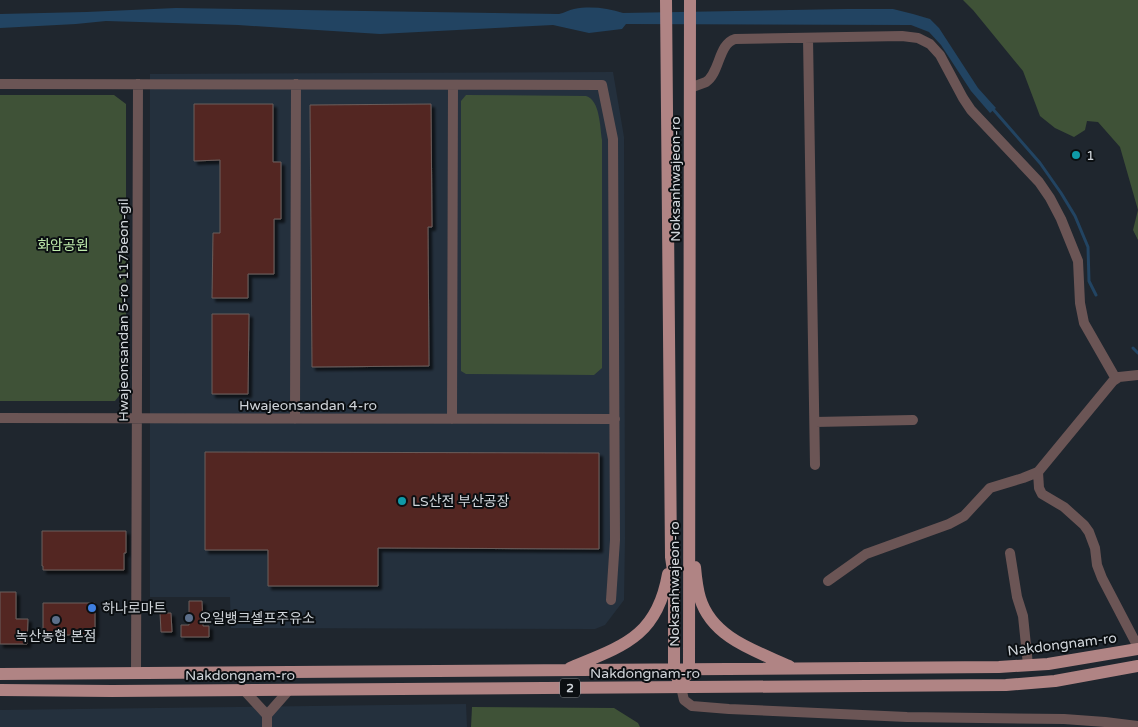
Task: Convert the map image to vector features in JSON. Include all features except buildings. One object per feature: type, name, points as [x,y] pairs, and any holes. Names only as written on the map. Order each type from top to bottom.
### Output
[{"type":"main road","name":"Noksanhwajeon-ro","points":[[666,0],[671,557],[674,577],[674,669],[681,688]]},
{"type":"main road","name":"Noksanhwajeon-ro","points":[[681,688],[689,669],[690,0]]},
{"type":"main road","points":[[689,526],[698,588],[702,605],[708,615],[729,637],[744,646],[794,668]]},
{"type":"main road","points":[[564,670],[618,648],[634,637],[650,622],[658,610],[664,595],[671,557]]},
{"type":"main road","name":"Nakdongnam-ro","points":[[0,674],[989,667],[1048,664],[1138,648]]},
{"type":"main road","name":"Nakdongnam-ro","points":[[0,690],[1006,685],[1055,681],[1138,666]]},
{"type":"street","points":[[690,88],[706,82],[726,46],[730,41],[736,39],[902,36],[918,38],[930,44],[940,54],[971,110],[1040,182],[1050,198],[1061,219],[1078,261],[1080,303],[1084,323],[1116,379]]},
{"type":"street","points":[[808,38],[815,465]]},
{"type":"street","points":[[0,84],[602,85],[614,139],[615,540],[611,600]]},
{"type":"street","name":"Hwajeonsandan 5-ro 117beon-gil","points":[[136,674],[138,84]]},
{"type":"street","points":[[295,418],[296,84]]},
{"type":"street","points":[[452,419],[453,85]]},
{"type":"street","points":[[828,581],[866,554],[949,524],[964,516],[990,488],[1038,472],[1116,379],[1138,375]]},
{"type":"street","name":"Hwajeonsandan 4-ro","points":[[0,418],[615,419]]},
{"type":"street","points":[[815,422],[913,420]]},
{"type":"street","points":[[1038,472],[1039,488],[1042,494],[1064,507],[1089,532],[1102,578],[1113,596],[1138,648]]},
{"type":"street","points":[[1010,553],[1017,597],[1023,616],[1028,665]]},
{"type":"street","points":[[681,688],[684,700],[692,706],[711,708],[1026,723],[1064,719],[1138,726]]},
{"type":"street","points":[[244,690],[267,715]]},
{"type":"street","points":[[267,727],[267,715],[290,690]]},
{"type":"shaded area","points":[[613,72],[624,137],[625,539],[624,600],[605,625],[595,629],[231,628],[230,597],[150,597],[150,74]]},
{"type":"shaded area","points":[[466,704],[467,727],[0,727],[0,710]]},
{"type":"green space","points":[[963,0],[1138,0],[1138,210],[1120,147],[1098,122],[1087,121],[1085,130],[1074,137],[1055,128],[1040,116],[1023,71]]},
{"type":"green space","name":"화암공원","points":[[0,95],[114,95],[126,104],[126,387],[115,401],[0,401]]},
{"type":"green space","points":[[466,95],[586,96],[591,99],[597,108],[602,140],[602,368],[594,375],[466,374],[461,371],[461,101]]},
{"type":"green space","points":[[1138,210],[1138,240],[1133,230]]},
{"type":"green space","points":[[472,707],[614,708],[638,723],[640,727],[471,727]]},
{"type":"water","points":[[176,8],[559,14],[574,9],[586,8],[605,9],[623,13],[893,9],[930,19],[939,28],[978,88],[996,108],[990,113],[971,91],[941,45],[929,32],[911,25],[626,24],[622,29],[589,33],[553,25],[380,34],[238,25],[106,21],[0,28],[0,14]]},
{"type":"waterway","points":[[992,108],[1040,163],[1075,216],[1088,247],[1089,281],[1096,295]]},
{"type":"waterway","points":[[1133,348],[1138,353]]},
{"type":"place","name":"1","points":[[1076,155]]},
{"type":"place","name":"LS산전 부산공장","points":[[402,501]]},
{"type":"place","name":"하나로마트","points":[[92,608]]},
{"type":"place","name":"오일뱅크셀프주유소","points":[[189,618]]},
{"type":"place","name":"녹산농협 본점","points":[[56,620]]}]
